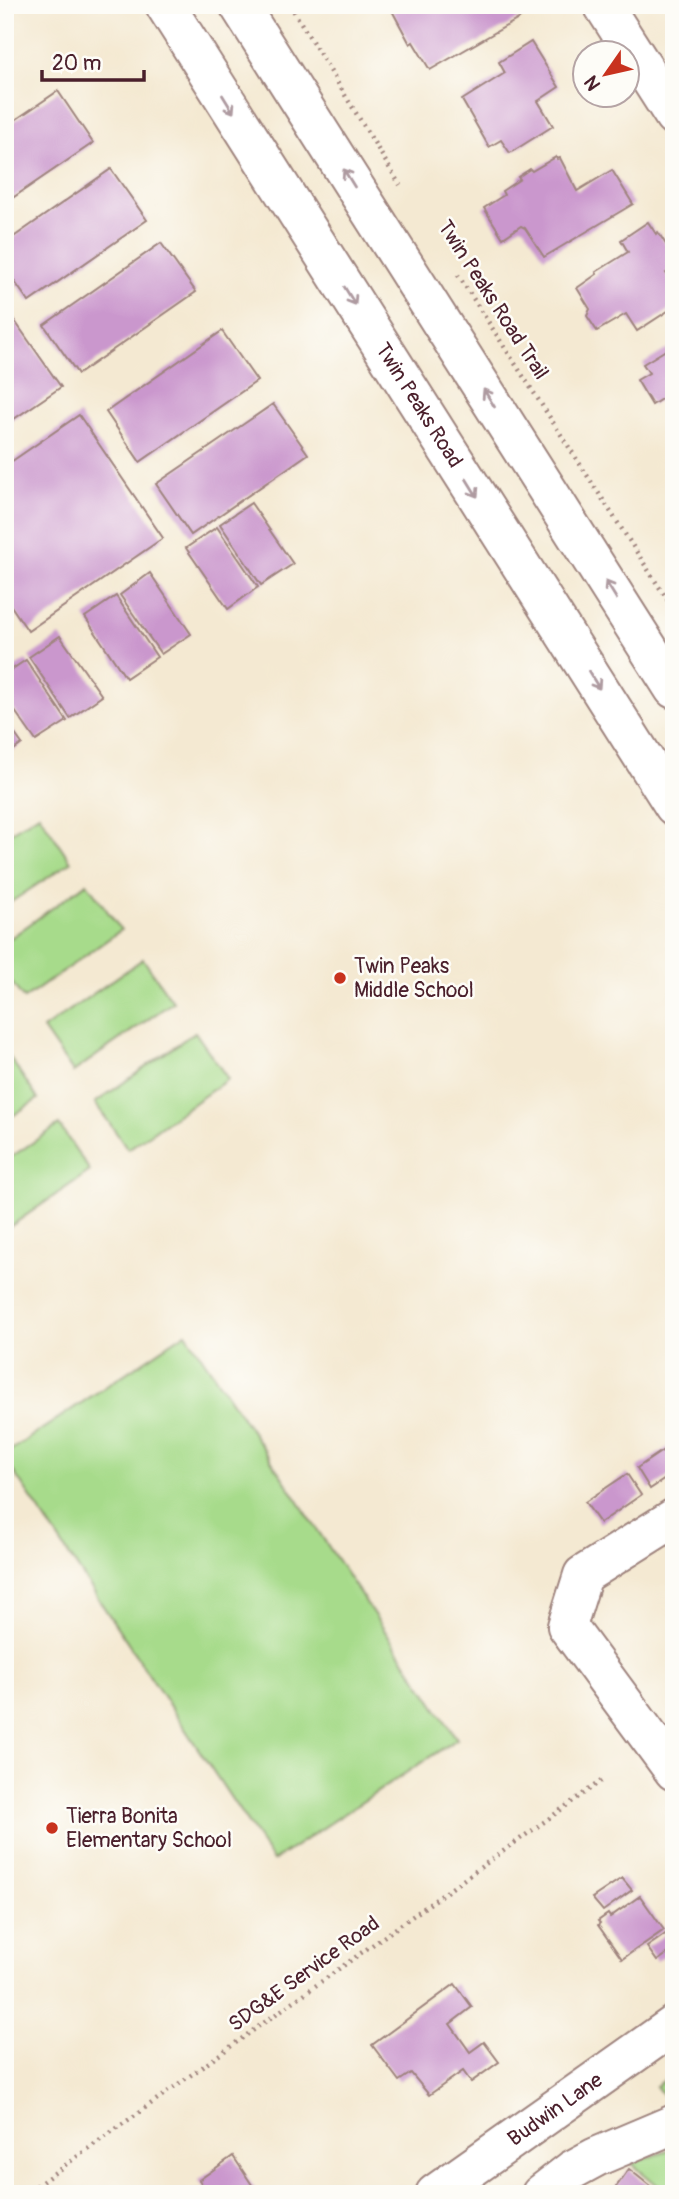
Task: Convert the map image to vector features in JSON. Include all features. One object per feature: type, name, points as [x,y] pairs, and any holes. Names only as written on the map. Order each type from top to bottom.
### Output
[{"type":"main road","name":"Twin Peaks Road","points":[[165,5],[674,806]]},
{"type":"main road","points":[[239,5],[674,689]]},
{"type":"main road","points":[[603,5],[674,116]]},
{"type":"main road","points":[[674,1518],[583,1575],[567,1626],[674,1771]]},
{"type":"main road","name":"Budwin Lane","points":[[435,2194],[674,2025]]},
{"type":"main road","points":[[541,2194],[572,2170],[596,2157],[674,2124]]},
{"type":"path","points":[[290,5],[401,186]]},
{"type":"path","name":"Twin Peaks Road Trail","points":[[452,266],[674,610]]},
{"type":"path","name":"SDG&E Service Road","points":[[25,2194],[601,1781]]},
{"type":"green space","points":[[39,814],[71,862],[5,906],[5,836]]},
{"type":"green space","points":[[87,883],[121,930],[24,999],[5,974],[5,942]]},
{"type":"green space","points":[[143,959],[173,1002],[73,1072],[43,1029]]},
{"type":"green space","points":[[195,1032],[228,1079],[128,1149],[95,1103]]},
{"type":"green space","points":[[5,1053],[38,1099],[5,1121]]},
{"type":"green space","points":[[59,1125],[90,1171],[5,1230],[5,1161]]},
{"type":"green space","points":[[186,1333],[457,1739],[273,1861],[5,1459],[5,1454]]},
{"type":"green space","points":[[674,2074],[674,2103],[670,2105],[656,2086]]},
{"type":"green space","points":[[674,2149],[674,2194],[668,2194],[631,2163]]},
{"type":"building","points":[[389,5],[513,5],[520,18],[430,70],[413,42],[410,44]]},
{"type":"building","points":[[531,42],[559,87],[538,101],[553,126],[510,153],[501,140],[489,147],[462,100],[505,73],[499,62]]},
{"type":"building","points":[[58,91],[93,143],[5,203],[5,127]]},
{"type":"building","points":[[556,157],[560,158],[577,191],[612,170],[633,204],[544,257],[521,226],[503,238],[484,208],[504,195],[502,191],[520,179],[518,177]]},
{"type":"building","points":[[111,169],[147,220],[29,302],[5,268],[5,243]]},
{"type":"building","points":[[648,222],[674,257],[674,268],[666,273],[674,286],[674,307],[637,331],[626,314],[597,331],[587,316],[590,309],[577,288],[597,274],[596,272],[628,252],[621,240]]},
{"type":"building","points":[[161,243],[196,292],[78,374],[44,325]]},
{"type":"building","points":[[5,307],[61,387],[5,425]]},
{"type":"building","points":[[222,331],[257,381],[140,462],[106,412]]},
{"type":"building","points":[[674,345],[674,416],[663,398],[652,405],[637,380],[649,373],[643,364]]},
{"type":"building","points":[[273,404],[308,454],[191,535],[156,484]]},
{"type":"building","points":[[79,415],[163,538],[28,631],[5,597],[5,466]]},
{"type":"building","points":[[251,503],[293,564],[261,585],[220,524]]},
{"type":"building","points":[[217,527],[258,587],[228,609],[186,548]]},
{"type":"building","points":[[150,573],[191,634],[161,654],[120,595]]},
{"type":"building","points":[[116,596],[157,657],[126,678],[85,617]]},
{"type":"building","points":[[60,636],[102,696],[70,718],[29,657]]},
{"type":"building","points":[[26,660],[67,721],[36,741],[5,697],[5,674]]},
{"type":"building","points":[[5,720],[22,744],[5,756]]},
{"type":"building","points":[[674,1443],[674,1473],[650,1489],[637,1468]]},
{"type":"building","points":[[627,1474],[641,1495],[600,1523],[585,1502]]},
{"type":"building","points":[[622,1878],[632,1890],[603,1911],[592,1898]]},
{"type":"building","points":[[640,1896],[664,1930],[622,1959],[598,1925],[598,1921],[608,1914],[610,1917]]},
{"type":"building","points":[[674,1928],[674,1949],[657,1961],[647,1947]]},
{"type":"building","points":[[455,1984],[472,2007],[450,2024],[470,2052],[484,2042],[499,2062],[471,2082],[463,2071],[429,2095],[411,2073],[399,2081],[372,2045]]},
{"type":"building","points":[[233,2156],[258,2194],[209,2194],[199,2180]]},
{"type":"building","points":[[629,2169],[660,2194],[611,2194]]},
{"type":"place","name":"Twin Peaks Middle School","points":[[340,978]]},
{"type":"place","name":"Tierra Bonita Elementary School","points":[[52,1828]]}]
